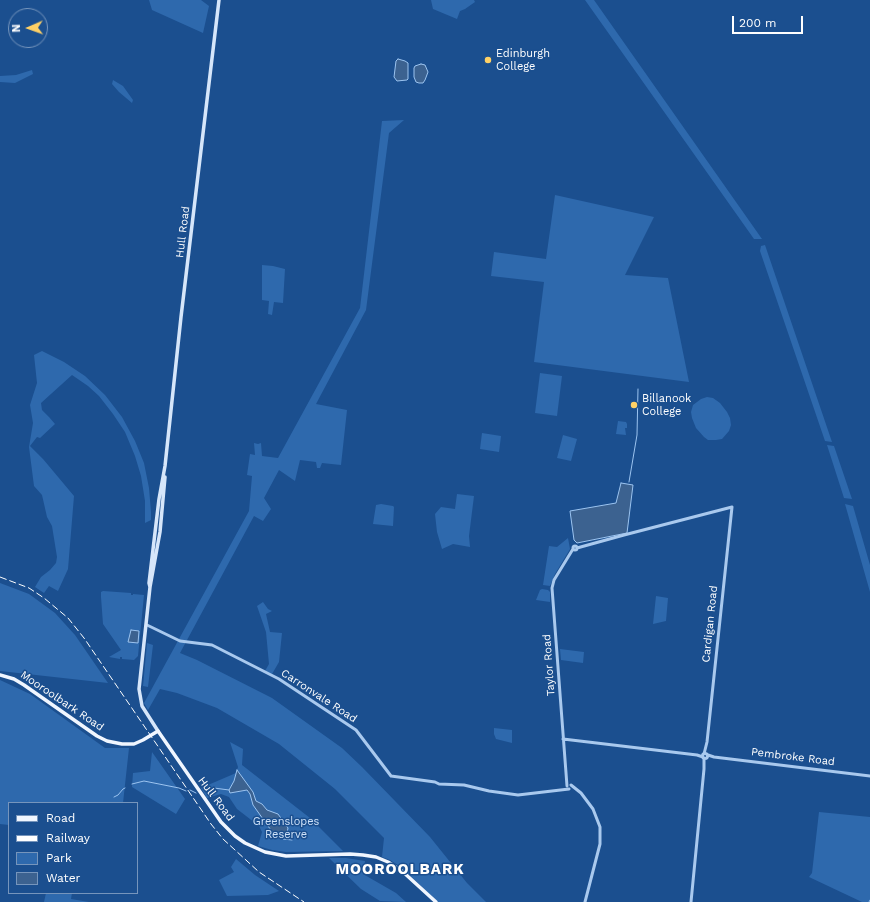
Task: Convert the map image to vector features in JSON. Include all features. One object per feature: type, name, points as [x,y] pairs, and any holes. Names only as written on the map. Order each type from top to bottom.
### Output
[{"type":"main road","name":"Hull Road","points":[[219,0],[181,317],[165,466],[163,507],[150,587],[140,682],[140,696],[145,712],[221,822],[235,836],[245,843],[265,852],[286,856],[354,854],[376,858],[388,862],[402,871],[436,902]]},
{"type":"main road","name":"Mooroolbark Road","points":[[0,675],[14,679],[24,685],[107,742],[134,744],[158,731]]},
{"type":"street","name":"Taylor Road","points":[[585,902],[600,844],[600,827],[593,809],[581,793],[576,788],[568,787],[552,588],[554,580],[575,548],[732,507]]},
{"type":"street","name":"Cardigan Road","points":[[691,902],[732,507]]},
{"type":"street","name":"Carronvale Road","points":[[147,625],[180,641],[212,645],[279,679],[356,730],[391,776],[435,782],[439,784],[464,786],[518,796],[568,787]]},
{"type":"street","name":"Pembroke Road","points":[[564,739],[870,776]]},
{"type":"green space","points":[[149,0],[201,0],[209,6],[203,33],[152,10]]},
{"type":"green space","points":[[431,0],[474,0],[475,2],[460,11],[457,19],[433,9]]},
{"type":"green space","points":[[585,0],[594,0],[762,239],[754,239]]},
{"type":"green space","points":[[32,70],[33,74],[15,83],[0,82],[0,76],[16,75]]},
{"type":"green space","points":[[113,80],[123,86],[133,100],[132,103],[112,84]]},
{"type":"green space","points":[[404,120],[389,133],[366,310],[316,404],[347,410],[341,465],[322,463],[320,468],[317,468],[316,462],[300,460],[295,481],[279,470],[264,498],[271,509],[263,521],[254,516],[180,653],[272,698],[342,748],[430,837],[467,883],[486,902],[438,902],[401,867],[382,857],[384,838],[335,789],[279,744],[217,708],[177,693],[160,689],[148,710],[144,703],[249,511],[252,476],[247,475],[250,454],[255,455],[254,443],[261,443],[262,456],[278,458],[360,308],[382,121]]},
{"type":"green space","points":[[555,195],[654,217],[625,275],[668,278],[689,382],[534,362],[544,282],[491,276],[494,252],[546,259]]},
{"type":"green space","points":[[765,245],[832,442],[825,441],[760,251],[761,246]]},
{"type":"green space","points":[[262,265],[285,269],[283,303],[274,302],[272,315],[268,314],[269,301],[262,300]]},
{"type":"green space","points":[[42,351],[64,362],[85,376],[105,395],[122,417],[135,441],[144,463],[149,488],[151,512],[151,520],[145,523],[145,501],[141,476],[125,432],[99,396],[72,375],[41,403],[42,410],[55,424],[40,438],[37,437],[30,446],[74,496],[68,569],[58,591],[49,586],[44,593],[35,587],[41,577],[56,563],[57,557],[52,526],[47,517],[42,495],[34,486],[29,447],[33,423],[30,405],[37,383],[34,355]]},
{"type":"green space","points":[[540,373],[562,376],[557,416],[535,413]]},
{"type":"green space","points":[[707,397],[713,398],[720,403],[730,418],[731,425],[729,431],[722,439],[708,440],[696,428],[692,418],[691,412],[693,405],[701,399]]},
{"type":"green space","points":[[618,421],[626,422],[626,435],[616,434]]},
{"type":"green space","points":[[482,433],[501,436],[499,452],[480,449]]},
{"type":"green space","points":[[563,435],[577,439],[571,461],[557,458]]},
{"type":"green space","points":[[827,445],[834,446],[852,499],[844,498]]},
{"type":"green space","points":[[457,494],[474,496],[469,536],[470,547],[453,544],[442,549],[437,532],[435,514],[441,507],[455,509]]},
{"type":"green space","points":[[381,504],[394,507],[393,526],[373,524],[376,505]]},
{"type":"green space","points":[[845,504],[853,506],[870,565],[870,592]]},
{"type":"green space","points":[[568,538],[570,549],[555,574],[550,586],[543,585],[549,546],[557,547]]},
{"type":"green space","points":[[0,583],[29,594],[55,613],[75,635],[108,683],[0,671]]},
{"type":"green space","points":[[542,589],[550,592],[550,602],[536,600],[540,590]]},
{"type":"green space","points":[[101,592],[131,593],[131,595],[144,595],[138,656],[134,660],[122,659],[122,657],[120,657],[120,659],[109,657],[121,650],[103,624]]},
{"type":"green space","points":[[656,596],[668,598],[666,621],[653,624]]},
{"type":"green space","points":[[263,602],[268,609],[272,611],[266,614],[270,632],[282,633],[279,662],[272,674],[265,671],[269,664],[266,632],[257,606]]},
{"type":"green space","points":[[147,643],[153,645],[148,687],[143,686]]},
{"type":"green space","points":[[560,649],[584,652],[583,663],[561,660]]},
{"type":"green space","points":[[0,680],[30,694],[105,748],[129,748],[123,802],[8,802],[8,825],[0,824]]},
{"type":"green space","points":[[494,728],[512,730],[512,743],[496,739]]},
{"type":"green space","name":"Greenslopes Reserve","points":[[230,742],[243,749],[242,765],[310,818],[343,851],[286,852],[258,846],[262,832],[259,826],[237,809],[229,797],[221,794],[207,798],[201,788],[236,773],[238,767]]},
{"type":"green space","points":[[152,752],[185,799],[176,814],[132,787],[133,773],[150,771]]},
{"type":"green space","points":[[819,812],[870,817],[870,902],[862,902],[809,877],[812,873]]},
{"type":"green space","points":[[329,858],[346,858],[365,861],[363,874],[396,893],[406,902],[380,901],[361,889]]},
{"type":"green space","points":[[236,859],[255,875],[279,891],[268,895],[227,896],[219,880],[234,872],[231,867]]},
{"type":"green space","points":[[46,894],[72,894],[71,899],[89,902],[44,902]]},
{"type":"water","points":[[398,59],[408,63],[407,80],[397,81],[394,77],[396,61]]},
{"type":"water","points":[[421,64],[425,65],[428,72],[423,83],[419,83],[416,82],[414,77],[414,68],[415,66]]},
{"type":"water","points":[[621,483],[633,485],[627,533],[577,543],[574,540],[570,511],[616,503]]},
{"type":"water","points":[[131,630],[139,631],[138,643],[128,642]]},
{"type":"water","points":[[237,770],[253,792],[256,801],[262,804],[267,810],[278,814],[288,828],[287,833],[273,833],[253,805],[250,794],[247,790],[230,793],[229,790],[234,781]]},
{"type":"waterway","points":[[629,482],[637,435],[638,389]]},
{"type":"waterway","points":[[132,784],[144,781],[179,788],[186,791]]},
{"type":"waterway","points":[[114,797],[125,788]]},
{"type":"waterway","points":[[206,790],[214,788],[229,790]]},
{"type":"waterway","points":[[190,790],[196,793]]},
{"type":"waterway","points":[[281,833],[283,839],[292,840]]},
{"type":"railway","points":[[0,577],[29,588],[44,598],[68,618],[84,638],[211,824],[223,839],[259,872],[304,902]]},
{"type":"place","name":"Edinburgh College","points":[[488,60]]},
{"type":"place","name":"Billanook College","points":[[634,405]]},
{"type":"district","name":"MOOROOLBARK","points":[[400,870]]}]
